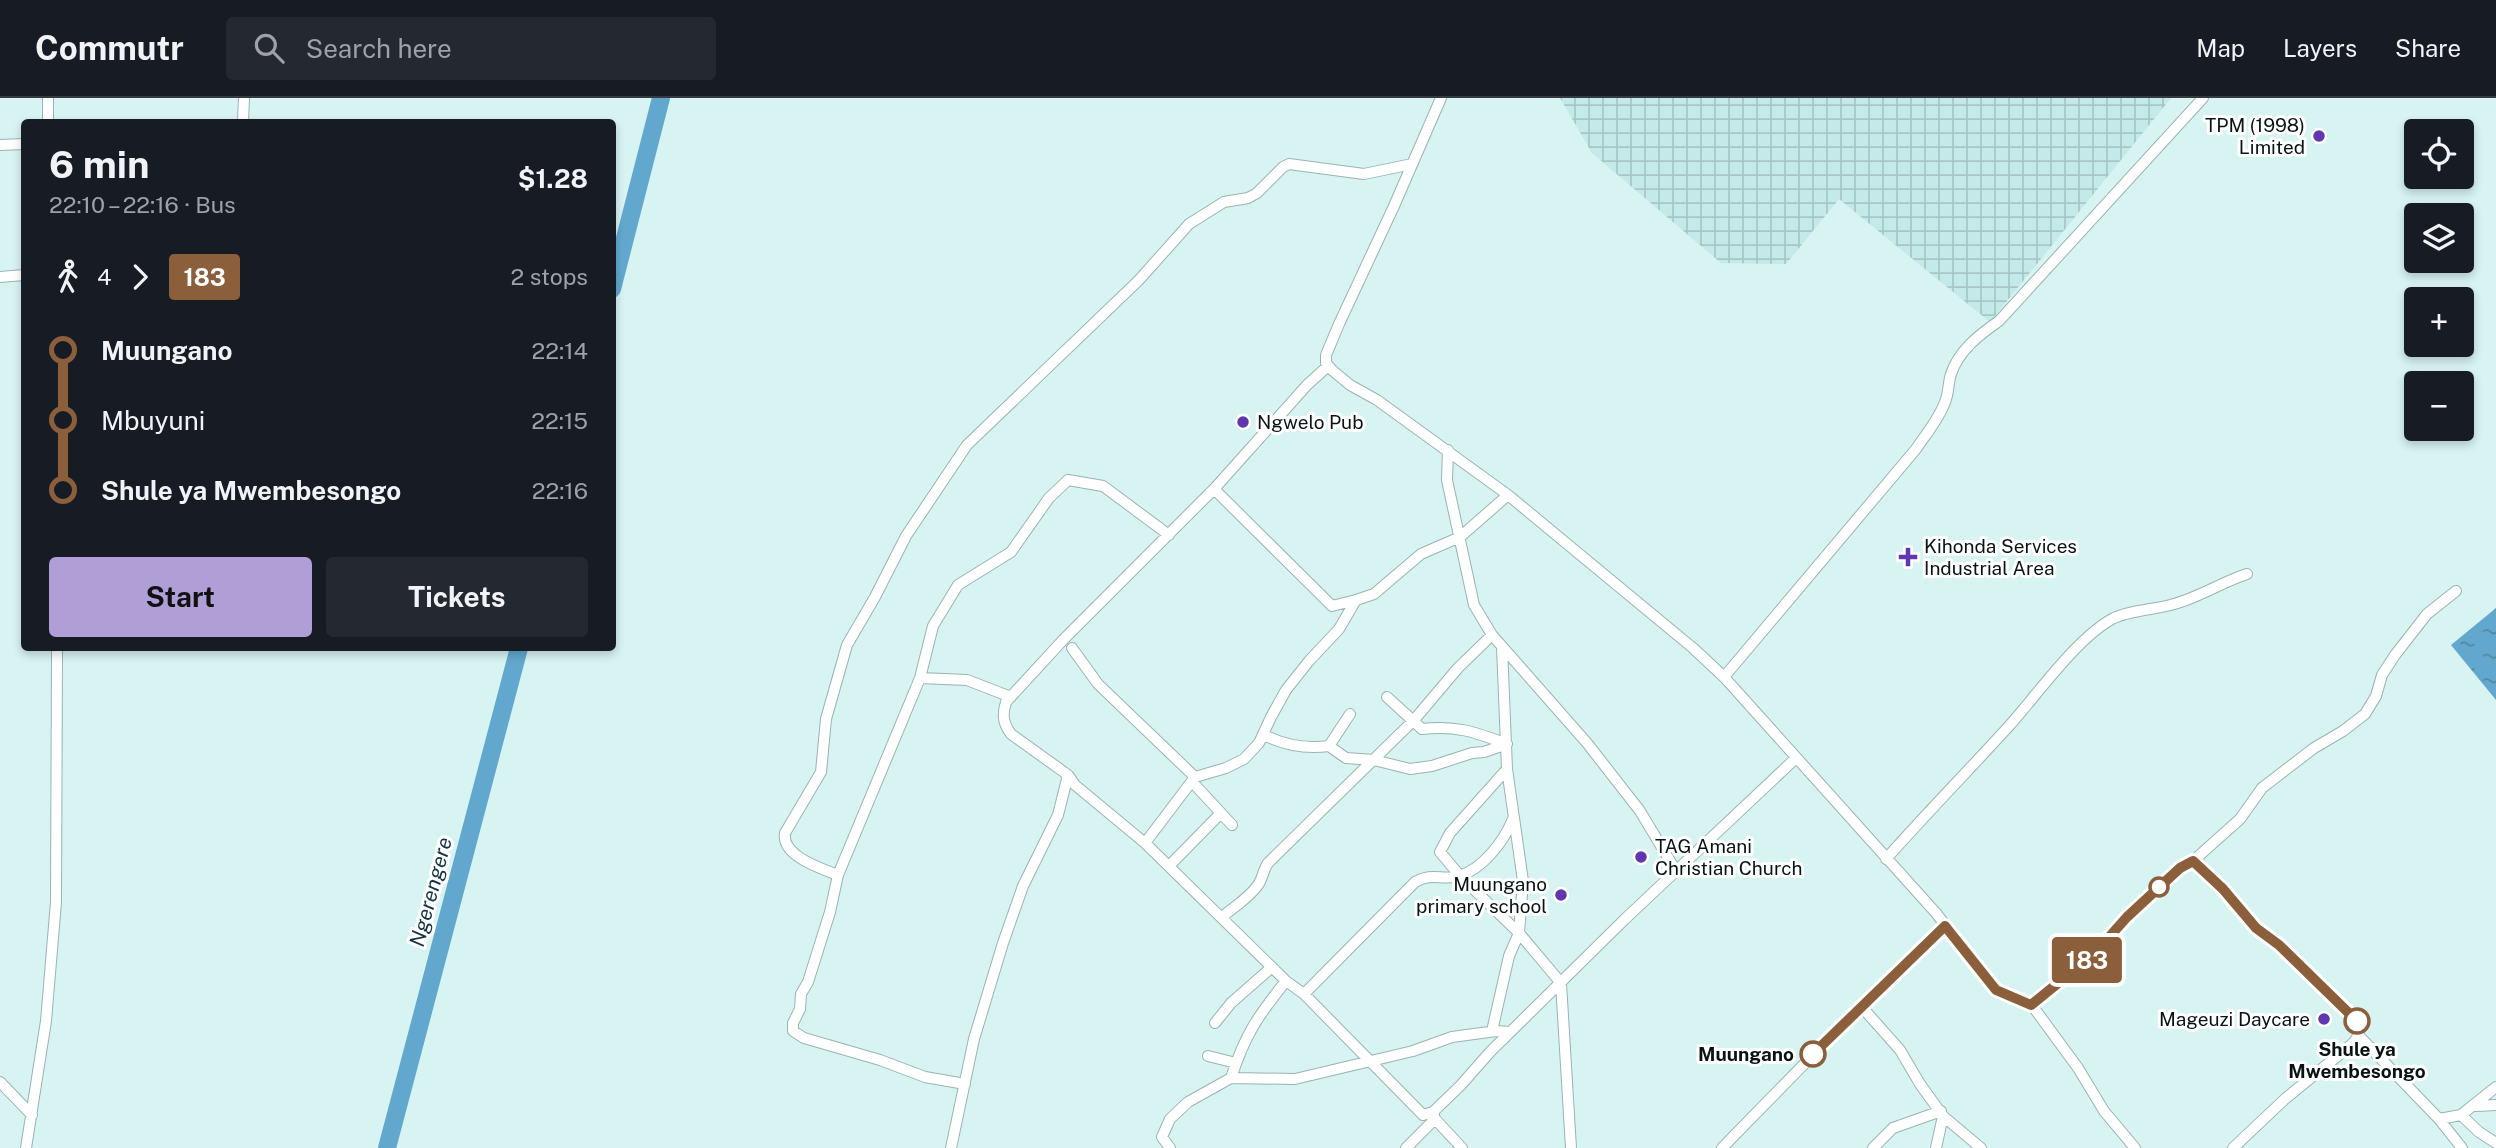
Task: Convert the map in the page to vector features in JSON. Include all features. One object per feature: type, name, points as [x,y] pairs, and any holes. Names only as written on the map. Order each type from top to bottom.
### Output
[{"type":"street","points":[[48,98],[48,119]]},
{"type":"street","points":[[243,119],[244,98]]},
{"type":"street","points":[[1441,98],[1339,324],[1326,355],[1328,366],[1350,385],[1377,400],[1508,495],[1693,648],[1724,677],[1945,926],[1996,990],[2031,1005],[2078,1068],[2104,1111],[2135,1148]]},
{"type":"street","points":[[1724,677],[1916,449],[1947,399],[1949,378],[1961,355],[1980,334],[1999,321],[2203,98]]},
{"type":"street","points":[[0,145],[21,144]]},
{"type":"street","points":[[838,875],[806,863],[786,844],[785,833],[821,772],[827,719],[847,645],[906,536],[967,445],[1139,280],[1189,224],[1210,210],[1224,202],[1248,198],[1257,193],[1289,164],[1364,174],[1412,164]]},
{"type":"street","points":[[0,277],[21,275]]},
{"type":"street","points":[[1328,366],[1307,384],[1214,489],[1063,640],[1006,702],[1002,713],[1012,734],[1068,775],[1075,785],[1145,843],[1286,981],[1304,994],[1423,1115],[1434,1116],[1462,1148]]},
{"type":"street","points":[[1448,450],[1447,480],[1474,605],[1492,635],[1587,743],[1640,811],[1676,871]]},
{"type":"street","points":[[965,1084],[925,1077],[880,1060],[804,1038],[793,1031],[793,1023],[800,1009],[801,994],[808,982],[830,912],[838,875],[920,678],[933,626],[958,585],[1011,552],[1049,498],[1068,480],[1103,486],[1169,535]]},
{"type":"street","points":[[1214,489],[1332,606],[1374,594],[1421,554],[1460,537],[1508,495]]},
{"type":"street","points":[[1886,859],[2099,627],[2114,618],[2201,596],[2229,580],[2247,574]]},
{"type":"street","points":[[2031,1005],[2095,953],[2134,910],[2240,819],[2262,788],[2314,748],[2365,714],[2376,696],[2382,675],[2395,655],[2427,614],[2456,591]]},
{"type":"street","points":[[1145,843],[1195,782],[1244,759],[1259,743],[1286,690],[1339,629],[1356,600]]},
{"type":"street","points":[[1222,917],[1251,894],[1261,881],[1268,863],[1412,722],[1458,668],[1492,635]]},
{"type":"street","points":[[1492,1031],[1509,956],[1519,933],[1523,881],[1507,769],[1502,646]]},
{"type":"street","points":[[1073,648],[1098,684],[1195,782],[1232,825]]},
{"type":"street","points":[[26,1148],[47,1021],[56,902],[57,651]]},
{"type":"street","points":[[920,678],[967,680],[1011,697]]},
{"type":"street","points":[[1387,697],[1422,729],[1445,726],[1471,730],[1507,744]]},
{"type":"street","points":[[1329,746],[1350,714]]},
{"type":"street","points":[[1264,735],[1312,748],[1329,746],[1346,758],[1374,760],[1410,769],[1432,766],[1507,744]]},
{"type":"street","points":[[1406,1148],[1510,1032],[1796,758]]},
{"type":"street","points":[[1507,769],[1450,833],[1440,852],[1460,876],[1519,933],[1562,983],[1571,1148]]},
{"type":"street","points":[[951,1148],[974,1039],[1003,943],[1023,886],[1058,816],[1068,775]]},
{"type":"street","points":[[1169,866],[1221,813]]},
{"type":"street","points":[[1304,994],[1415,882],[1424,877],[1460,876],[1480,863],[1498,845],[1513,819]]},
{"type":"street","points":[[2193,861],[2223,889],[2256,928],[2279,945],[2353,1016],[2360,1027],[2359,1036],[2331,1063],[2287,1098],[2233,1148]]},
{"type":"street","points":[[1722,1148],[1861,1006],[1945,926]]},
{"type":"street","points":[[1215,1023],[1231,1003],[1272,967]]},
{"type":"street","points":[[1231,1078],[1242,1046],[1257,1017],[1286,981]]},
{"type":"street","points":[[1861,1006],[1899,1049],[1942,1114],[1981,1148]]},
{"type":"street","points":[[1170,1148],[1162,1137],[1170,1119],[1188,1102],[1231,1078],[1295,1079],[1413,1051],[1452,1037],[1492,1031],[1510,1032]]},
{"type":"street","points":[[2359,1036],[2439,1119],[2462,1148]]},
{"type":"street","points":[[1208,1056],[1236,1063]]},
{"type":"street","points":[[0,1082],[32,1115]]},
{"type":"street","points":[[2439,1119],[2461,1115],[2496,1087]]},
{"type":"street","points":[[2474,1106],[2496,1105]]},
{"type":"street","points":[[1873,1148],[1893,1128],[1942,1114]]},
{"type":"street","points":[[1936,1148],[1942,1114]]},
{"type":"street","points":[[2461,1115],[2496,1143]]},
{"type":"street","points":[[1164,1133],[1178,1148]]},
{"type":"shaded area","points":[[1560,98],[2171,98],[1990,322],[1839,199],[1786,264],[1721,263],[1592,153]]},
{"type":"water","points":[[2496,608],[2496,700],[2451,645]]},
{"type":"waterway","name":"Ngerengere","points":[[616,273],[661,98]]},
{"type":"waterway","name":"Ngerengere","points":[[387,1148],[518,651]]},
{"type":"bus line","name":"183","points":[[1813,1054],[1945,926],[1996,990],[2031,1005],[2095,953],[2127,917],[2180,868],[2193,861],[2223,889],[2256,928],[2279,945],[2357,1021]]},
{"type":"place","name":"TPM (1998) Limited","points":[[2319,136]]},
{"type":"place","name":"Ngwelo Pub","points":[[1243,422]]},
{"type":"place","name":"Kihonda Services Industrial Area","points":[[1908,557]]},
{"type":"place","name":"TAG Amani Christian Church","points":[[1641,857]]},
{"type":"place","name":"Muungano primary school","points":[[1561,895]]},
{"type":"place","name":"Mageuzi Daycare","points":[[2324,1019]]},
{"type":"place","name":"Shule ya Mwembesongo","points":[[2357,1021]]},
{"type":"place","name":"Muungano","points":[[1813,1054]]}]
